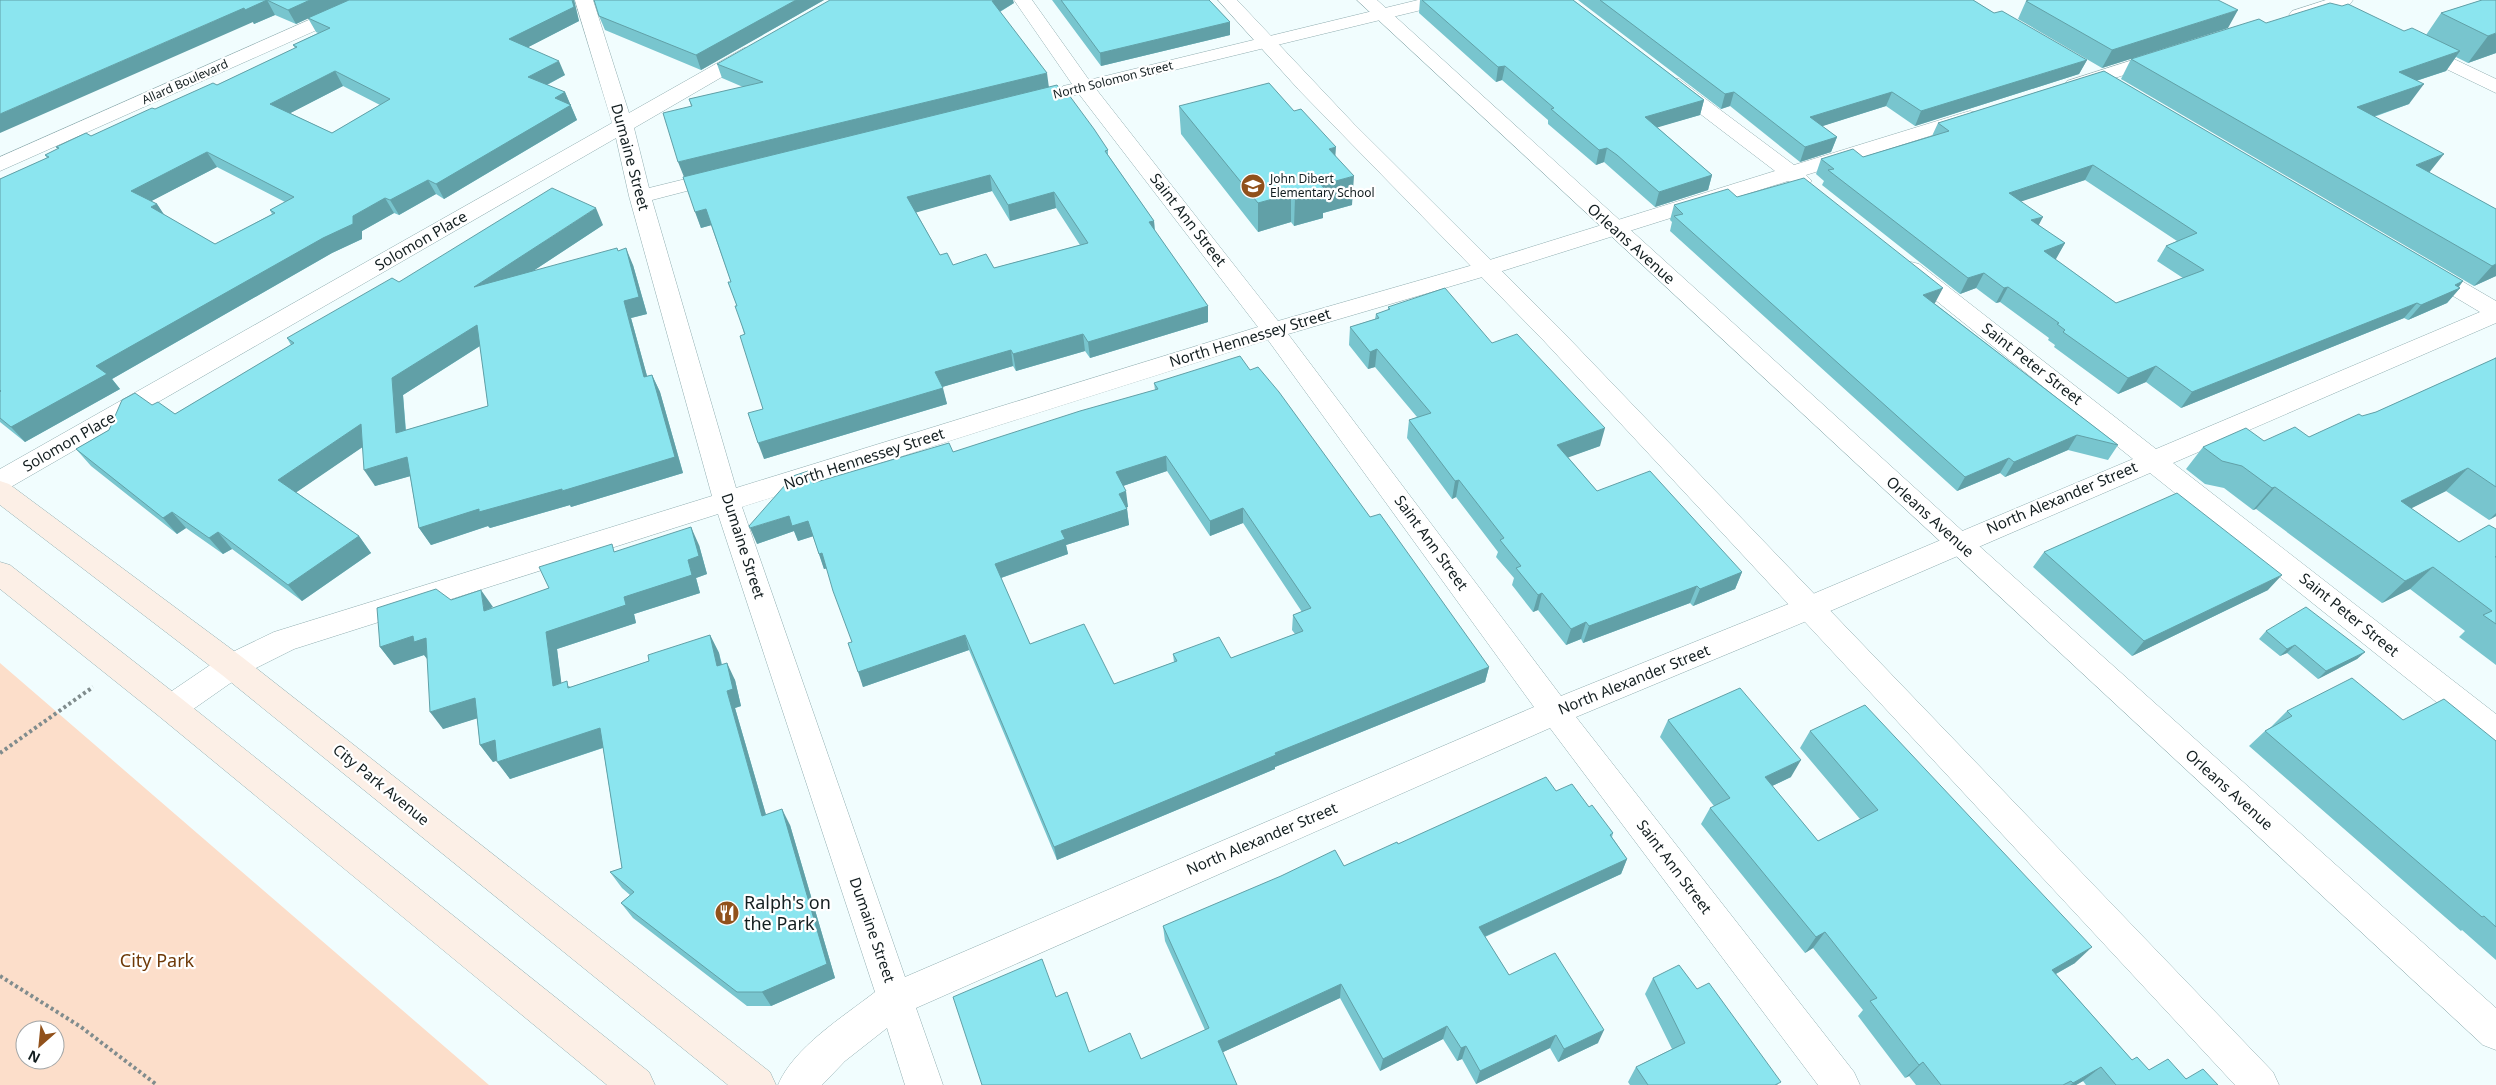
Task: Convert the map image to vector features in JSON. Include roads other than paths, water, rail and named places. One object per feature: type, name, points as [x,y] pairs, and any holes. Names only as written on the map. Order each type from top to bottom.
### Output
[{"type":"main road","name":"City Park Avenue","points":[[0,491],[232,666],[757,1085]]},
{"type":"main road","points":[[0,573],[172,708],[636,1085]]},
{"type":"street","name":"Allard Boulevard","points":[[0,165],[369,0]]},
{"type":"street","name":"Saint Ann Street","points":[[1023,0],[1084,87],[1273,330],[1555,712],[1842,1085]]},
{"type":"street","points":[[1228,0],[1265,43],[1488,268],[2260,1085]]},
{"type":"street","name":"North Solomon Street","points":[[1055,94],[1265,43],[1374,7],[1440,0]]},
{"type":"street","name":"Dumaine Street","points":[[589,2],[623,125],[640,196],[728,502],[924,1085]]},
{"type":"street","points":[[2275,22],[2338,6]]},
{"type":"street","name":"Orleans Avenue","points":[[1374,7],[1958,543],[2496,1032]]},
{"type":"street","points":[[2400,39],[2496,87]]},
{"type":"street","name":"Solomon Place","points":[[0,482],[769,42]]},
{"type":"street","points":[[2054,91],[2183,50]]},
{"type":"street","points":[[2076,62],[2126,92]]},
{"type":"street","points":[[1657,72],[1821,197]]},
{"type":"street","name":"North Hennessey Street","points":[[172,708],[232,666],[284,640],[1273,330],[1488,268],[1613,227],[1988,111]]},
{"type":"street","points":[[640,196],[736,172]]},
{"type":"street","name":"Saint Peter Street","points":[[1890,252],[2496,732]]},
{"type":"street","points":[[2410,260],[2496,313]]},
{"type":"street","name":"North Alexander Street","points":[[797,1085],[832,1048],[895,999],[1555,712],[1810,607],[2496,313]]},
{"type":"place","name":"John Dibert Elementary School","points":[[1253,186]]},
{"type":"place","name":"Ralph's on the Park","points":[[727,913]]},
{"type":"park label","name":"City Park","points":[[157,961]]}]
